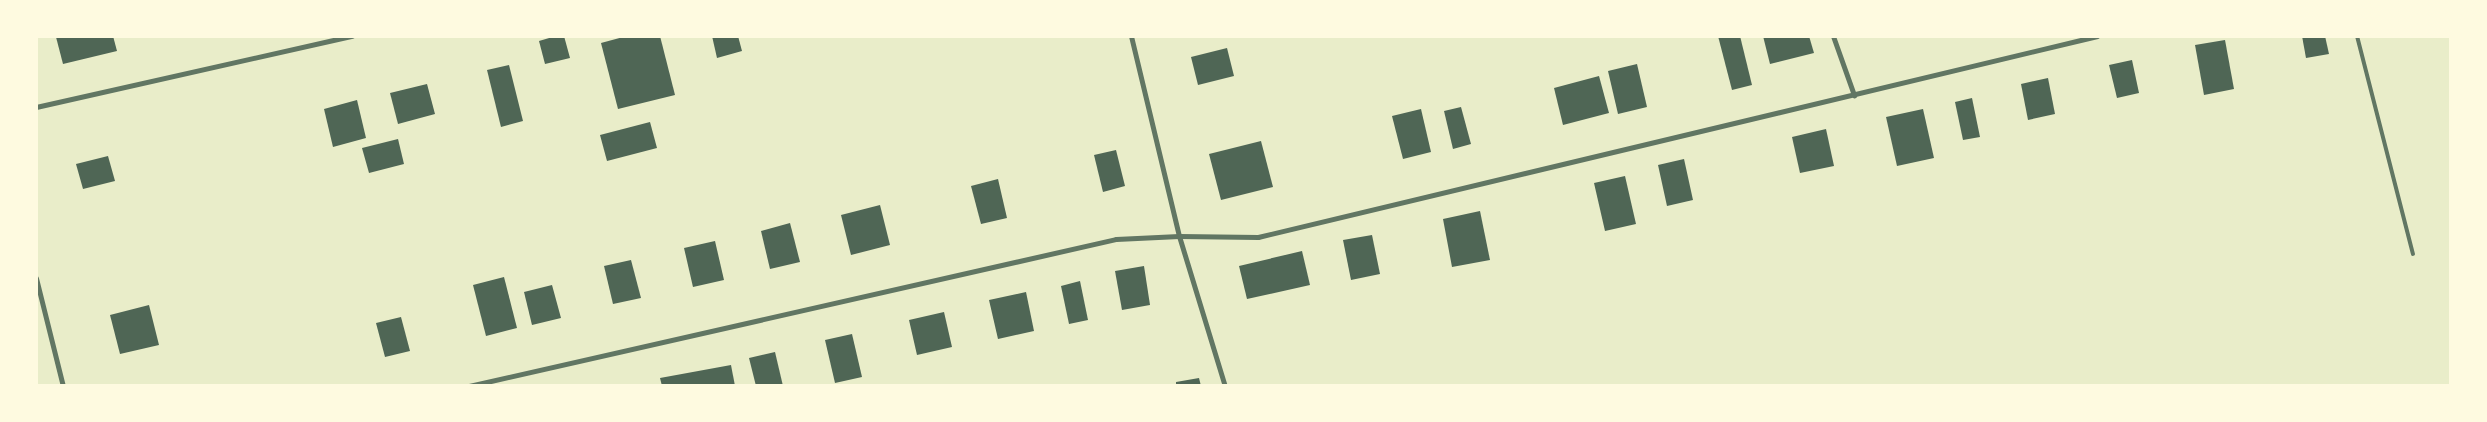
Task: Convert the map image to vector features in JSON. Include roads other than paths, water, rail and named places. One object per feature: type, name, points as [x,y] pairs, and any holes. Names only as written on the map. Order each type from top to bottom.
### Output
[{"type":"street","points":[[36,107],[352,36]]},
{"type":"street","points":[[1131,36],[1179,236],[1225,386]]},
{"type":"street","points":[[1834,36],[1854,96]]},
{"type":"street","points":[[468,386],[1116,238],[1179,236],[1258,237],[1854,96],[2097,36]]},
{"type":"street","points":[[36,278],[64,386]]},
{"type":"lane","points":[[2358,36],[2413,254]]}]
